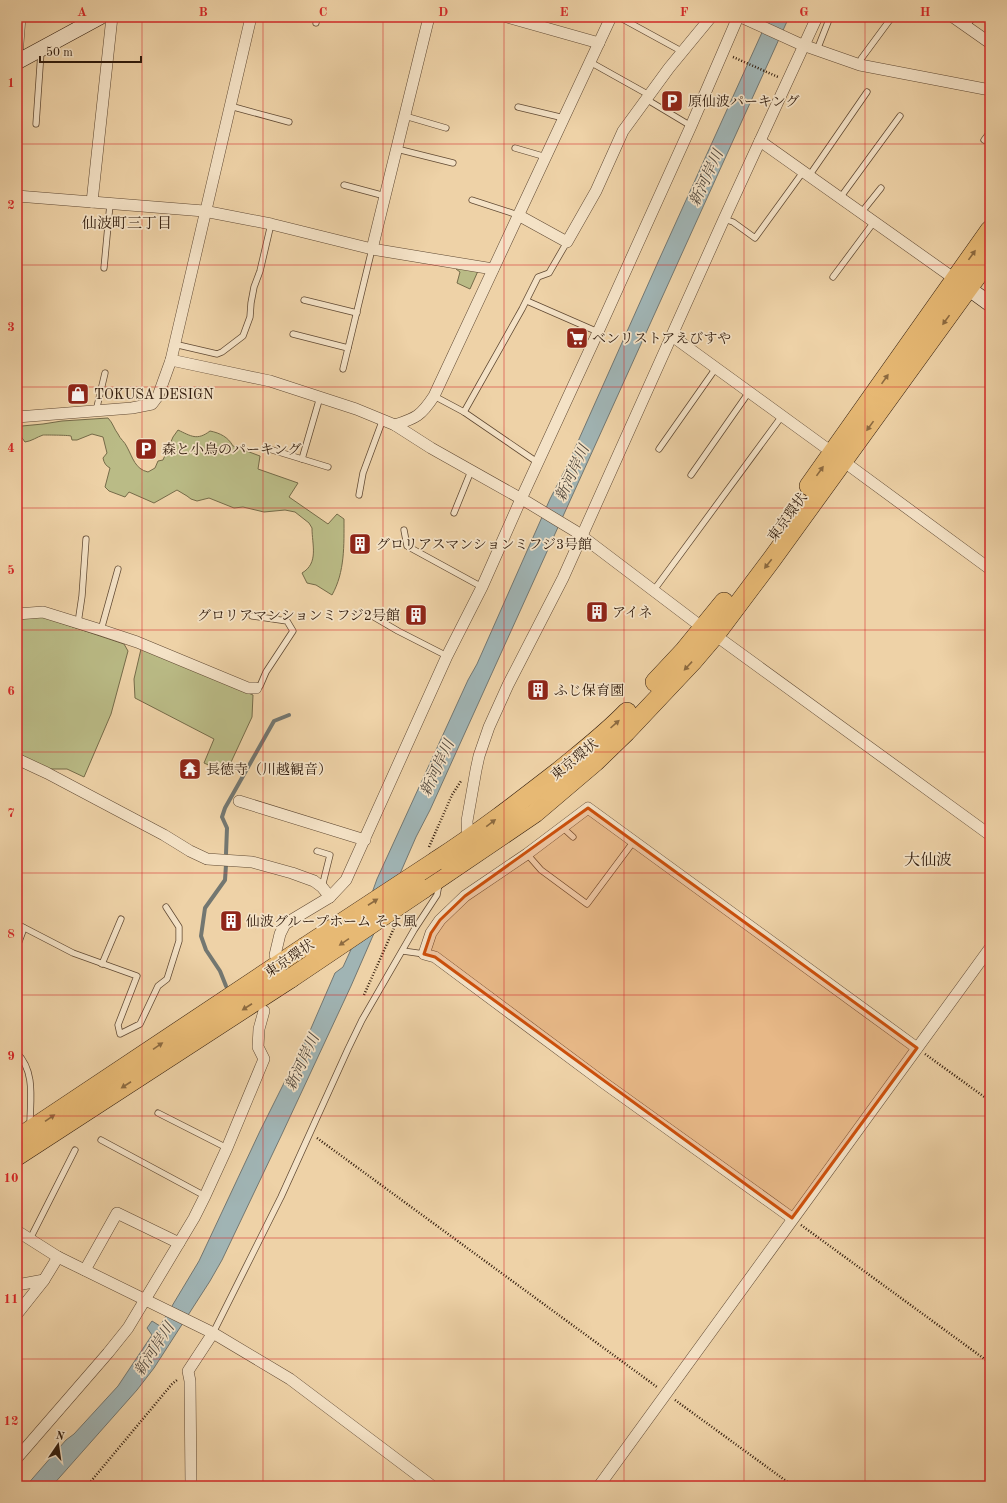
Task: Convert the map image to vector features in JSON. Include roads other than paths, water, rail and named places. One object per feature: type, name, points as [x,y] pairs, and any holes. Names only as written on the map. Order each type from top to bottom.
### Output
[{"type":"highway","name":"東京環状","points":[[24,1136],[305,947],[535,813],[595,762],[658,699],[692,662],[709,631],[762,551],[838,457],[962,284],[990,230]]},
{"type":"highway","name":"東京環状","points":[[962,284],[990,258]]},
{"type":"highway","name":"東京環状","points":[[17,1156],[291,978],[423,889],[438,869],[468,840],[531,794],[619,721],[684,651],[709,631]]},
{"type":"street","points":[[17,56],[20,17]]},
{"type":"street","points":[[17,62],[100,17]]},
{"type":"street","points":[[92,202],[112,17]]},
{"type":"street","points":[[17,417],[132,408],[152,404],[158,396],[171,360],[204,211],[251,17]]},
{"type":"street","points":[[372,249],[429,17]]},
{"type":"street","points":[[507,17],[599,43]]},
{"type":"street","points":[[395,426],[416,418],[426,410],[434,396],[612,17]]},
{"type":"street","points":[[518,215],[567,242],[596,191],[623,131],[711,17]]},
{"type":"street","points":[[468,840],[467,821],[476,770],[489,727],[508,685],[562,578],[578,534],[672,336],[802,45],[817,17]]},
{"type":"street","points":[[953,17],[990,43]]},
{"type":"street","points":[[275,955],[280,934],[285,924],[330,897],[346,880],[447,656],[524,500],[538,462],[741,18],[802,45],[860,65],[990,90]]},
{"type":"street","points":[[760,141],[990,304]]},
{"type":"street","points":[[17,196],[204,211],[271,224],[372,249],[493,269]]},
{"type":"street","points":[[672,336],[990,569]]},
{"type":"street","points":[[171,360],[270,381],[356,409],[395,426],[471,471],[524,500],[578,534],[709,631],[990,834]]},
{"type":"street","points":[[17,614],[43,612],[102,630],[137,642],[248,688],[256,688]]},
{"type":"street","points":[[17,759],[47,773],[164,835],[190,852],[207,859],[252,862],[270,866],[314,880],[330,897]]},
{"type":"street","points":[[239,801],[365,840]]},
{"type":"street","points":[[792,1218],[604,1083],[435,957],[424,954],[431,933],[440,920],[465,896],[527,854],[588,808],[917,1048]]},
{"type":"street","points":[[599,1486],[792,1218],[990,948]]},
{"type":"street","points":[[17,1458],[128,1328],[146,1301],[205,1196],[265,1057],[258,1047],[259,1029],[264,1011]]},
{"type":"street","points":[[85,1270],[117,1213],[179,1243]]},
{"type":"street","points":[[17,1232],[58,1257],[210,1332],[290,1379],[432,1486]]},
{"type":"street","points":[[17,1314],[44,1280],[58,1257]]},
{"type":"street","points":[[17,1285],[44,1280]]},
{"type":"street","points":[[190,1486],[190,1381],[188,1371],[210,1332]]},
{"type":"lane","points":[[619,17],[683,52]]},
{"type":"lane","points":[[817,50],[830,17]]},
{"type":"lane","points":[[860,65],[862,59],[892,17]]},
{"type":"lane","points":[[966,27],[973,17]]},
{"type":"lane","points":[[36,124],[41,50]]},
{"type":"lane","points":[[590,62],[648,97],[691,126]]},
{"type":"lane","points":[[724,219],[733,222],[755,238],[806,174],[866,92]]},
{"type":"lane","points":[[230,106],[290,122]]},
{"type":"lane","points":[[518,107],[564,118]]},
{"type":"lane","points":[[405,116],[446,128]]},
{"type":"lane","points":[[840,198],[900,116]]},
{"type":"lane","points":[[984,140],[990,132]]},
{"type":"lane","points":[[515,148],[546,157]]},
{"type":"lane","points":[[397,149],[453,163]]},
{"type":"lane","points":[[344,185],[385,196]]},
{"type":"lane","points":[[861,213],[881,188]]},
{"type":"lane","points":[[472,200],[518,215]]},
{"type":"lane","points":[[104,268],[110,204]]},
{"type":"lane","points":[[833,277],[874,222]]},
{"type":"lane","points":[[174,344],[217,354],[222,352],[243,336],[250,317],[254,287],[260,271],[271,224]]},
{"type":"lane","points":[[464,412],[527,301],[538,277],[549,273],[567,242]]},
{"type":"lane","points":[[343,369],[372,249]]},
{"type":"lane","points":[[304,300],[356,313]]},
{"type":"lane","points":[[527,301],[598,332]]},
{"type":"lane","points":[[293,334],[348,348]]},
{"type":"lane","points":[[659,449],[716,368]]},
{"type":"lane","points":[[96,411],[105,373]]},
{"type":"lane","points":[[692,475],[749,392]]},
{"type":"lane","points":[[434,396],[464,412],[538,462]]},
{"type":"lane","points":[[302,459],[320,397]]},
{"type":"lane","points":[[654,590],[782,416]]},
{"type":"lane","points":[[359,495],[363,473],[383,420]]},
{"type":"lane","points":[[269,449],[328,467]]},
{"type":"lane","points":[[454,513],[471,471]]},
{"type":"lane","points":[[404,530],[407,546],[482,587]]},
{"type":"lane","points":[[78,623],[82,596],[86,539]]},
{"type":"lane","points":[[102,630],[118,569]]},
{"type":"lane","points":[[252,616],[287,621],[293,631],[266,672],[260,686],[256,688]]},
{"type":"lane","points":[[374,617],[447,656]]},
{"type":"lane","points":[[562,827],[573,837]]},
{"type":"lane","points":[[527,854],[541,870],[587,904],[634,841]]},
{"type":"lane","points":[[317,851],[330,855],[322,887]]},
{"type":"lane","points":[[210,1332],[281,1198],[362,1020],[437,895],[438,869]]},
{"type":"lane","points":[[17,924],[73,953],[137,976],[118,1025],[120,1034],[140,1024],[158,986],[167,979],[179,941],[179,927],[166,907]]},
{"type":"lane","points":[[102,964],[121,919]]},
{"type":"lane","points":[[17,947],[24,928]]},
{"type":"lane","points":[[404,951],[424,954]]},
{"type":"lane","points":[[17,1053],[22,1058],[31,1079],[24,1136]]},
{"type":"lane","points":[[158,1113],[227,1148]]},
{"type":"lane","points":[[101,1140],[205,1196]]},
{"type":"lane","points":[[30,1239],[75,1150]]},
{"type":"water","name":"新河岸川","points":[[769,17],[789,17],[430,810],[416,837],[351,986],[222,1260],[154,1368],[137,1390],[52,1486],[26,1486],[66,1440],[74,1434],[118,1386],[152,1335],[147,1328],[152,1321],[160,1326],[199,1261],[260,1131],[309,1033],[335,973],[343,967],[354,943],[377,879],[468,680],[477,664],[550,499],[567,466]]},
{"type":"waterway","points":[[226,854],[227,828],[222,817],[225,808],[274,721],[289,715]]},
{"type":"waterway","points":[[226,865],[225,880],[205,908],[201,936],[206,950],[220,971],[226,986]]},
{"type":"place","name":"原仙波パーキング","points":[[672,101]]},
{"type":"place","name":"ベンリストアえびすや","points":[[577,338]]},
{"type":"place","name":"TOKUSA DESIGN","points":[[78,394]]},
{"type":"place","name":"森と小鳥のパーキング","points":[[146,449]]},
{"type":"place","name":"グロリアスマンションミフジ3号館","points":[[360,544]]},
{"type":"place","name":"アイネ","points":[[597,612]]},
{"type":"place","name":"グロリアマンションミフジ2号館","points":[[416,615]]},
{"type":"place","name":"ふじ保育園","points":[[538,690]]},
{"type":"place","name":"長徳寺（川越観音）","points":[[190,769]]},
{"type":"place","name":"仙波グループホーム そよ風","points":[[231,921]]},
{"type":"district","name":"仙波町三丁目","points":[[127,223]]},
{"type":"district","name":"大仙波","points":[[928,859]]}]
